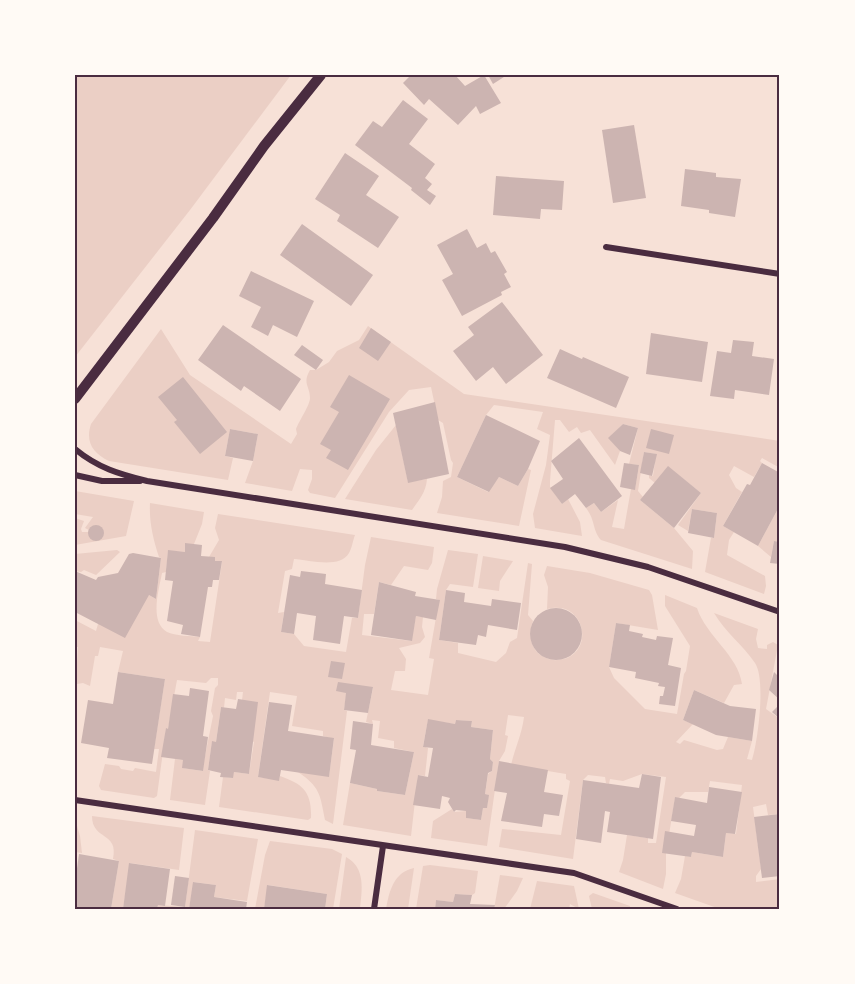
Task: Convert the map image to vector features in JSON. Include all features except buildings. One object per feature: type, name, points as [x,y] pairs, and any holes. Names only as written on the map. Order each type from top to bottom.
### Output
[{"type":"street","points":[[75,399],[213,218],[264,146],[321,75]]},
{"type":"street","points":[[606,246],[780,274]]},
{"type":"street","points":[[75,449],[91,462],[123,475],[147,481],[565,547],[648,567],[780,612]]},
{"type":"street","points":[[75,475],[102,481],[147,481]]},
{"type":"street","points":[[75,800],[574,873],[677,909]]},
{"type":"street","points":[[374,909],[383,846]]},
{"type":"shaded area","points":[[75,75],[291,75],[190,210],[75,357]]},
{"type":"shaded area","points":[[368,326],[464,394],[780,441],[780,468],[762,458],[760,461],[762,463],[754,477],[734,466],[729,475],[736,488],[742,492],[723,526],[734,532],[729,540],[727,555],[765,576],[764,594],[705,572],[711,538],[714,538],[717,513],[692,509],[688,531],[678,525],[701,493],[668,467],[655,483],[649,478],[649,475],[653,476],[656,454],[644,452],[638,491],[643,497],[640,500],[674,528],[693,551],[692,569],[601,540],[586,508],[594,503],[601,512],[618,500],[612,527],[624,529],[631,489],[635,489],[639,465],[629,464],[638,428],[623,424],[609,438],[620,451],[615,465],[590,430],[581,433],[577,427],[569,432],[560,420],[555,420],[550,487],[562,504],[568,499],[580,522],[582,536],[535,528],[533,514],[546,465],[550,435],[537,429],[543,412],[494,405],[486,415],[457,477],[488,492],[499,477],[518,486],[528,469],[531,470],[519,526],[437,513],[442,497],[443,481],[451,477],[453,463],[443,423],[438,420],[431,387],[409,390],[389,412],[335,498],[310,493],[308,490],[312,470],[300,469],[292,491],[245,483],[253,461],[258,434],[230,429],[225,456],[233,458],[228,480],[109,461],[95,451],[90,442],[91,424],[161,329],[190,375],[291,444],[310,401],[306,382],[310,370],[316,370],[329,362],[337,351],[359,340]]},
{"type":"shaded area","points":[[396,425],[408,482],[427,479],[424,492],[417,503],[412,510],[345,499],[376,450]]},
{"type":"shaded area","points":[[75,491],[134,501],[126,536],[75,545],[75,518],[84,521],[82,532],[88,532],[89,530],[85,528],[93,517],[75,514]]},
{"type":"shaded area","points":[[150,503],[204,512],[194,544],[185,544],[185,552],[168,551],[166,572],[162,573],[157,605],[158,621],[161,627],[167,632],[200,637],[198,641],[210,642],[222,562],[215,561],[215,557],[209,557],[219,540],[215,528],[218,514],[355,535],[345,558],[332,562],[294,559],[292,569],[285,571],[278,613],[284,612],[281,632],[294,634],[304,646],[346,652],[352,618],[358,618],[371,537],[434,547],[432,563],[428,570],[404,566],[391,585],[379,582],[374,614],[364,614],[362,635],[411,641],[416,616],[423,617],[422,627],[425,637],[420,643],[399,648],[406,659],[405,671],[395,671],[391,690],[428,695],[434,659],[429,658],[439,600],[436,599],[437,589],[448,550],[478,554],[473,587],[450,584],[446,590],[439,640],[458,643],[458,653],[496,662],[506,653],[510,642],[517,638],[528,563],[532,564],[528,615],[533,621],[531,641],[537,652],[552,660],[570,656],[578,649],[582,640],[582,629],[571,612],[561,608],[547,609],[548,587],[544,575],[547,566],[590,573],[649,590],[652,595],[658,630],[616,623],[609,667],[614,678],[645,709],[677,714],[686,671],[690,646],[665,606],[665,595],[697,608],[707,628],[735,664],[742,684],[734,685],[724,703],[694,690],[683,720],[693,724],[676,742],[680,744],[684,740],[717,750],[723,749],[728,737],[752,741],[747,759],[752,760],[760,710],[758,671],[750,656],[714,613],[758,629],[756,639],[758,648],[767,649],[767,645],[773,642],[778,645],[766,709],[780,719],[780,814],[768,815],[766,804],[753,807],[761,869],[756,876],[756,882],[780,879],[780,909],[720,909],[675,893],[681,879],[685,856],[691,857],[692,852],[723,857],[726,833],[736,834],[742,785],[710,781],[708,792],[685,792],[679,798],[675,798],[663,889],[619,872],[627,835],[648,838],[648,843],[656,843],[666,777],[642,774],[623,781],[610,779],[609,784],[606,783],[605,777],[588,775],[583,780],[573,859],[499,847],[502,829],[561,835],[570,781],[566,779],[566,774],[511,765],[524,717],[508,715],[505,735],[508,736],[505,751],[499,761],[487,846],[431,838],[433,821],[452,809],[454,812],[466,811],[466,818],[481,820],[483,808],[487,808],[488,795],[485,794],[488,774],[492,771],[493,762],[490,759],[493,730],[471,727],[472,721],[456,720],[455,724],[428,720],[423,746],[428,748],[425,776],[418,775],[411,836],[343,825],[350,783],[377,789],[377,791],[405,795],[414,752],[394,748],[394,741],[378,738],[380,721],[372,720],[373,724],[366,722],[373,688],[348,684],[344,710],[347,711],[333,824],[325,820],[320,797],[315,787],[298,772],[329,776],[334,739],[323,736],[323,731],[292,726],[297,696],[270,692],[258,777],[279,780],[280,776],[295,782],[308,795],[311,818],[308,820],[219,807],[223,777],[232,778],[234,772],[249,774],[254,742],[242,700],[243,692],[237,692],[236,700],[225,698],[224,708],[221,707],[216,742],[212,742],[205,805],[170,800],[175,759],[183,760],[183,768],[202,771],[218,678],[211,678],[206,683],[177,680],[168,729],[166,729],[157,796],[154,798],[101,790],[99,786],[105,764],[133,771],[135,768],[156,772],[159,749],[154,749],[165,679],[118,672],[123,651],[100,647],[98,656],[95,656],[90,686],[83,683],[77,684],[75,694],[78,647],[75,647],[75,620],[96,631],[98,624],[149,595],[156,599],[161,558],[152,530]]},
{"type":"shaded area","points":[[780,505],[780,542],[774,541],[771,557],[758,546]]},
{"type":"shaded area","points":[[117,550],[120,552],[96,575],[84,570],[75,571],[75,554]]},
{"type":"shaded area","points":[[483,556],[513,561],[500,581],[499,591],[478,588]]},
{"type":"shaded area","points":[[92,816],[184,828],[179,870],[130,863],[123,909],[111,909],[119,861],[113,859],[112,844],[96,829]]},
{"type":"shaded area","points":[[75,819],[80,836],[82,853],[75,852]]},
{"type":"shaded area","points":[[195,830],[258,839],[247,901],[214,897],[216,885],[194,882],[189,909],[157,909],[158,905],[185,907]]},
{"type":"shaded area","points":[[270,841],[332,849],[342,854],[333,909],[325,909],[327,894],[268,885],[264,909],[255,909],[265,855]]},
{"type":"shaded area","points":[[346,857],[360,873],[362,887],[360,909],[339,909]]},
{"type":"shaded area","points":[[423,866],[478,871],[475,893],[472,895],[455,894],[453,902],[436,900],[435,909],[416,909]]},
{"type":"shaded area","points":[[414,868],[408,909],[386,909],[391,889],[397,878],[407,870]]},
{"type":"shaded area","points":[[500,875],[523,878],[504,909],[494,909]]},
{"type":"shaded area","points":[[537,881],[574,886],[579,909],[570,904],[569,909],[530,909]]},
{"type":"shaded area","points":[[593,893],[630,906],[630,909],[592,909],[589,896]]}]
